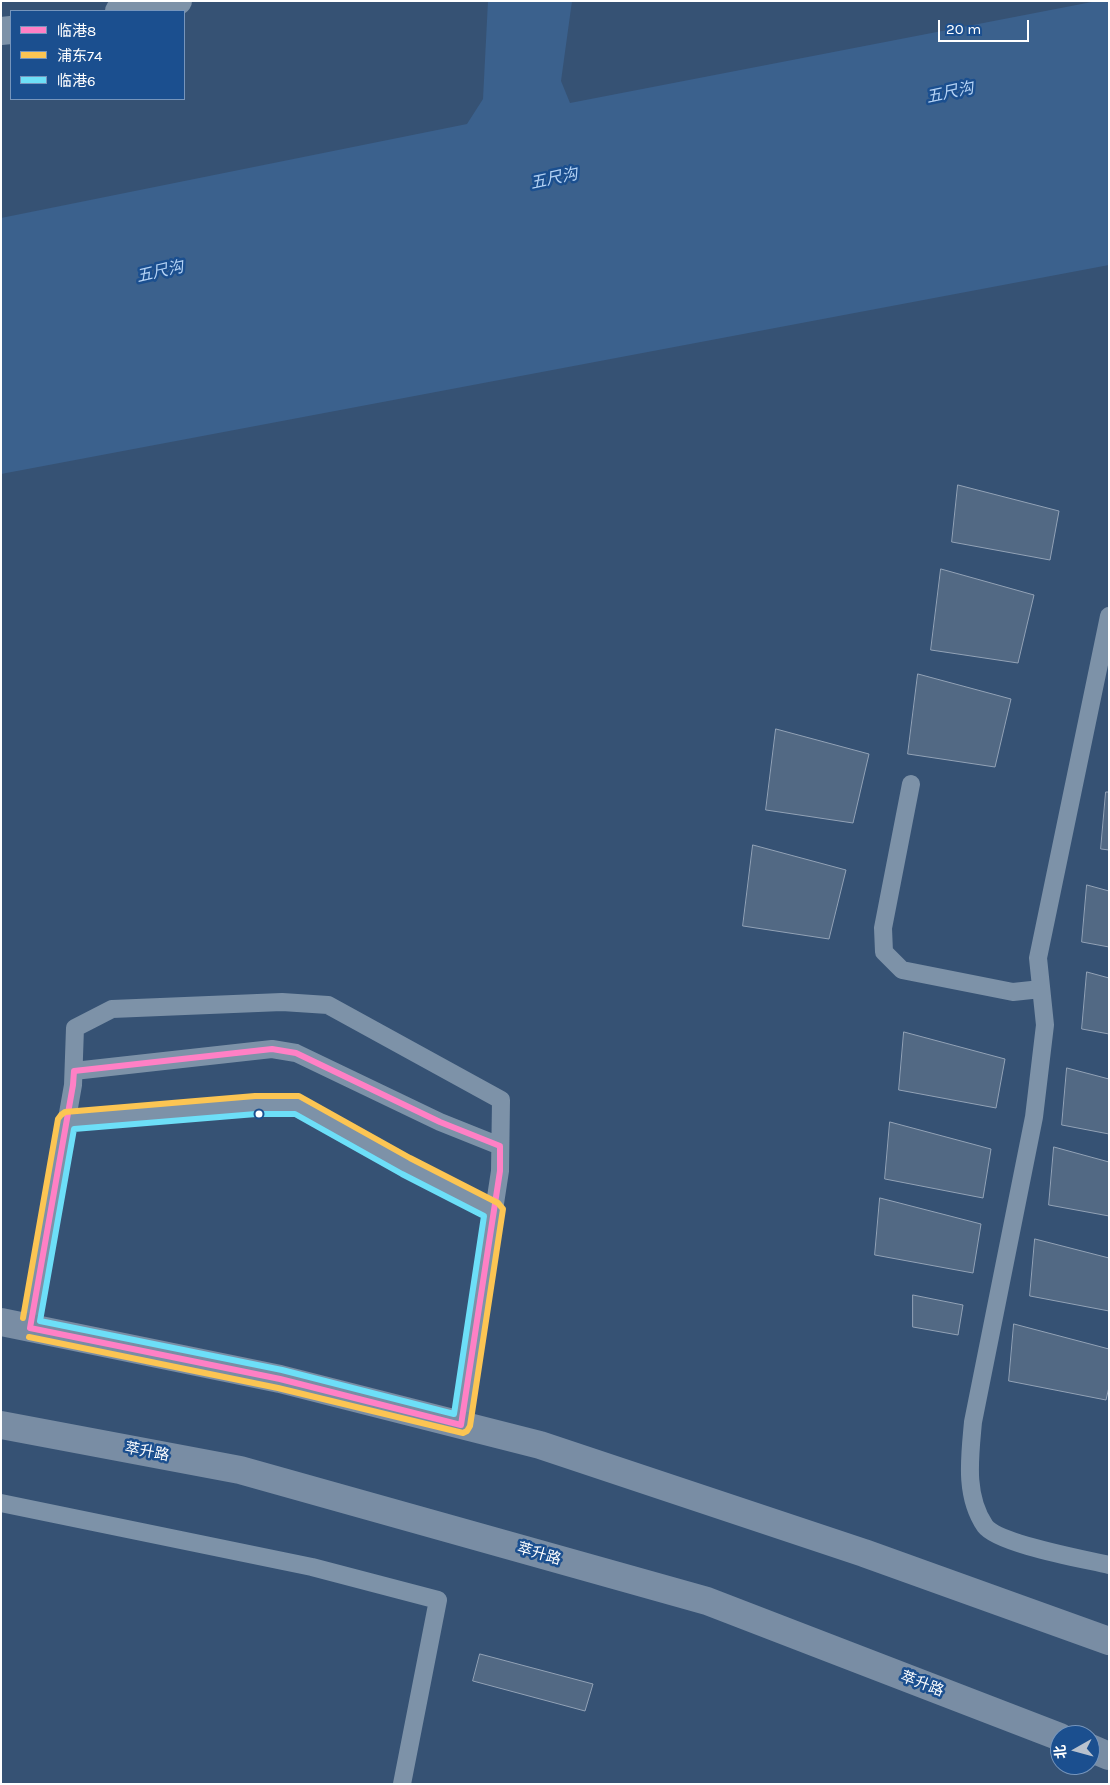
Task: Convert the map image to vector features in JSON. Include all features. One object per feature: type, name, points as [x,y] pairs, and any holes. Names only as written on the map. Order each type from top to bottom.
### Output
[{"type":"street","points":[[125,10],[178,1]]},
{"type":"street","points":[[1,1322],[280,1379],[540,1445],[855,1550],[1109,1641]]},
{"type":"street","name":"萃升路","points":[[1,1424],[240,1470],[707,1601],[1050,1733]]},
{"type":"lane","points":[[1109,616],[1038,958],[1045,1024],[1034,1117],[973,1422],[969,1465],[972,1498],[986,1527],[1006,1540],[1109,1565]]},
{"type":"lane","points":[[912,784],[882,928],[884,952],[902,970],[1013,992],[1041,989]]},
{"type":"lane","points":[[30,1328],[67,1121],[74,1071],[76,1028],[112,1009],[282,1002],[328,1004],[501,1100],[500,1171],[462,1425]]},
{"type":"lane","points":[[74,1071],[272,1049],[296,1053],[440,1122],[500,1146]]},
{"type":"lane","points":[[67,1121],[256,1105],[297,1106],[406,1166],[494,1211]]},
{"type":"lane","points":[[1,1503],[312,1567],[438,1600],[402,1784]]},
{"type":"water","name":"五尺沟","points":[[488,1],[572,1],[561,81],[570,103],[1097,1],[1109,1],[1109,265],[1,474],[1,218],[467,124],[483,99]]},
{"type":"building","points":[[958,485],[1059,511],[1050,560],[952,542]]},
{"type":"building","points":[[941,569],[1034,595],[1018,663],[931,650]]},
{"type":"building","points":[[918,674],[1011,699],[995,767],[908,754]]},
{"type":"building","points":[[776,729],[869,754],[853,823],[766,810]]},
{"type":"building","points":[[1106,792],[1109,792],[1109,850],[1101,849]]},
{"type":"building","points":[[753,845],[846,870],[829,939],[743,926]]},
{"type":"building","points":[[1087,885],[1109,891],[1109,947],[1082,942]]},
{"type":"building","points":[[1087,972],[1109,978],[1109,1034],[1082,1029]]},
{"type":"building","points":[[904,1032],[1005,1059],[996,1108],[899,1090]]},
{"type":"building","points":[[1067,1068],[1109,1079],[1109,1134],[1062,1125]]},
{"type":"building","points":[[890,1122],[991,1149],[983,1198],[885,1179]]},
{"type":"building","points":[[1054,1147],[1109,1162],[1109,1216],[1049,1205]]},
{"type":"building","points":[[880,1198],[981,1224],[973,1273],[875,1255]]},
{"type":"building","points":[[1035,1239],[1109,1258],[1109,1311],[1030,1296]]},
{"type":"building","points":[[913,1295],[963,1305],[958,1335],[913,1327]]},
{"type":"building","points":[[1014,1324],[1109,1349],[1109,1387],[1106,1400],[1009,1381]]},
{"type":"building","points":[[480,1654],[593,1684],[585,1711],[473,1681]]},
{"type":"transit line","name":"临港8","points":[[272,1049],[296,1053],[440,1122],[500,1146],[500,1171],[461,1425],[280,1379],[30,1328],[74,1071],[272,1049]]},
{"type":"transit line","name":"浦东74","points":[[23,1318],[58,1119],[65,1112],[255,1096],[299,1096],[410,1158],[498,1203],[503,1209],[470,1426],[463,1433],[278,1388],[29,1337]]},
{"type":"transit line","name":"临港6","points":[[256,1114],[295,1114],[402,1174],[484,1216],[454,1414],[282,1370],[40,1321],[74,1129],[256,1114]]}]
